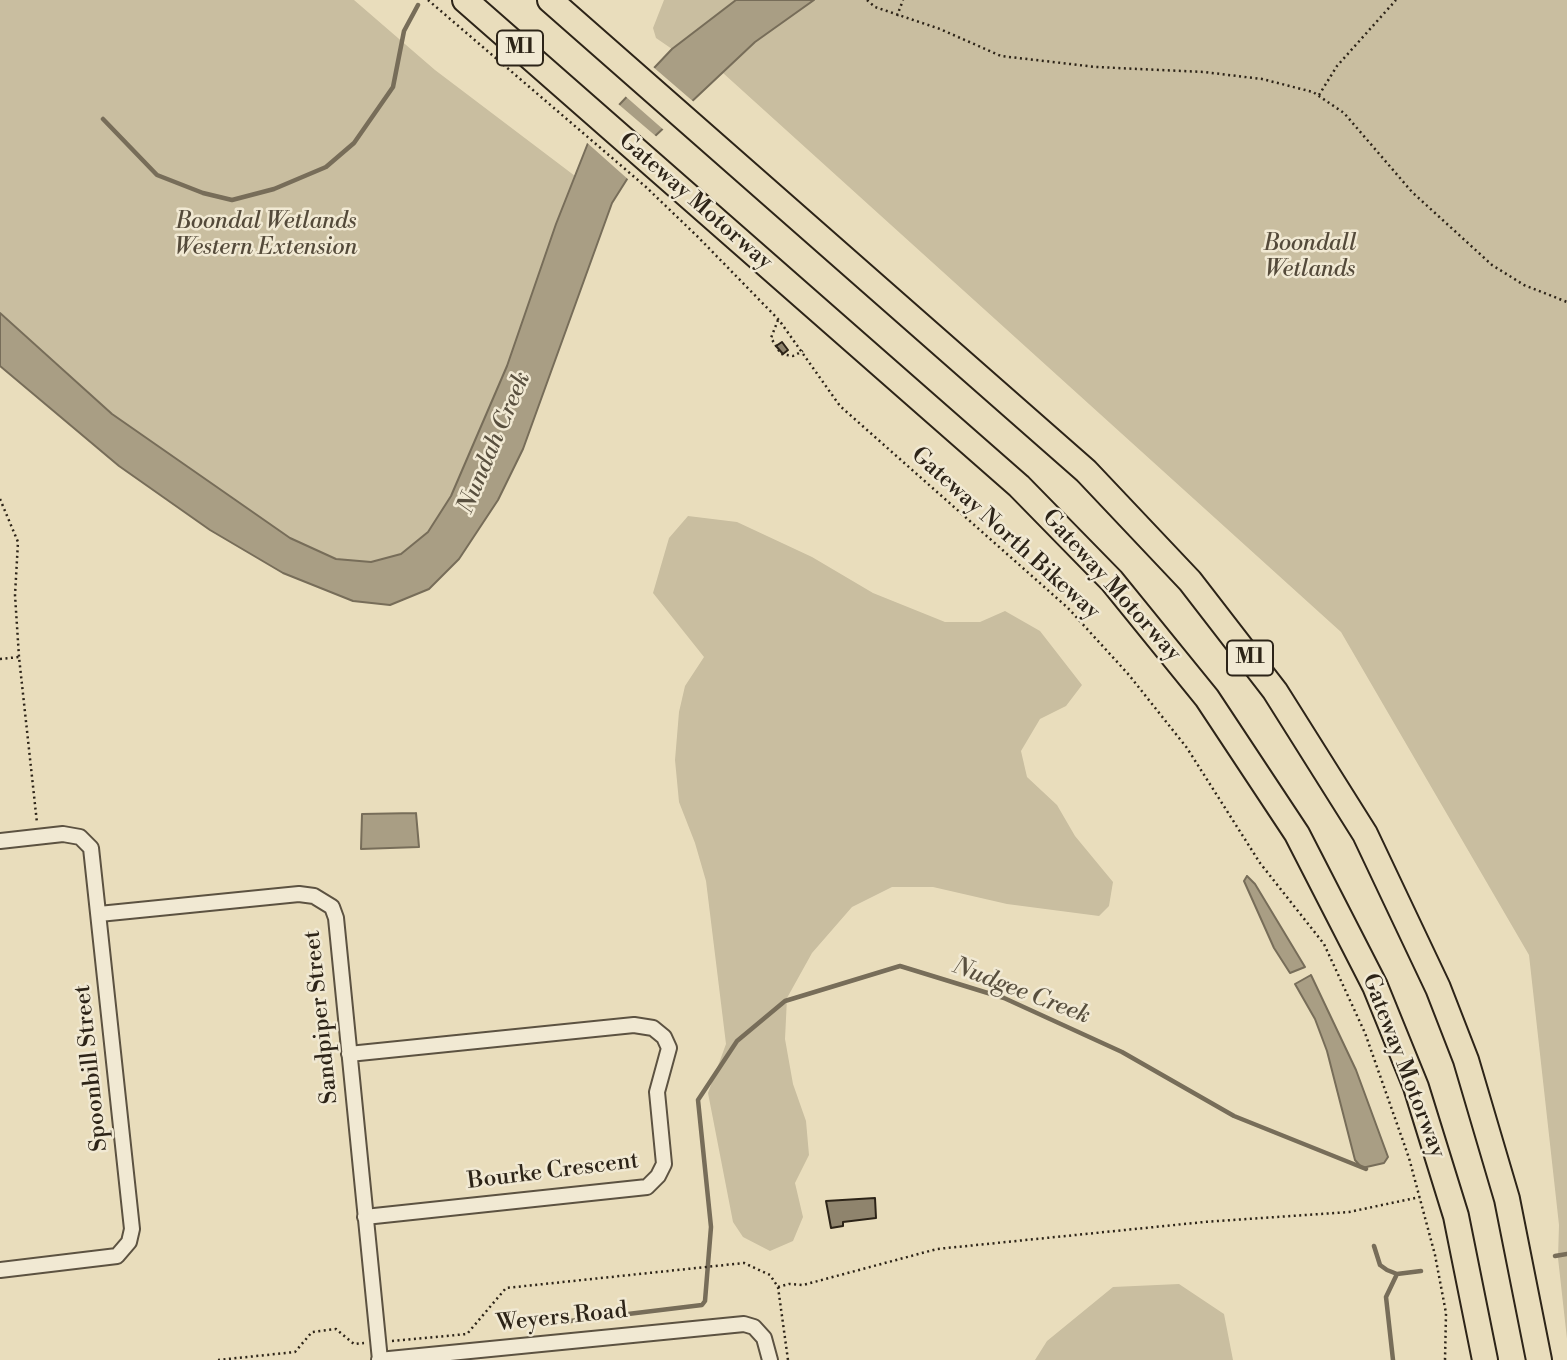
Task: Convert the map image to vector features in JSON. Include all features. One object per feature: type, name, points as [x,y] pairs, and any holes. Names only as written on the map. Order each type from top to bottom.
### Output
[{"type":"highway","name":"Gateway Motorway","points":[[465,0],[568,105],[1029,495],[1112,581],[1164,642],[1236,739],[1303,845],[1375,986],[1416,1087],[1456,1216],[1485,1360]]},
{"type":"highway","name":"M1","points":[[550,0],[1086,471],[1190,582],[1275,691],[1365,834],[1438,988],[1466,1060],[1507,1199],[1539,1360]]},
{"type":"street","name":"Spoonbill Street","points":[[0,841],[73,835],[87,842],[93,857],[131,1237],[127,1248],[117,1256],[0,1270]]},
{"type":"street","name":"Sandpiper Street","points":[[99,914],[299,894],[314,895],[332,907],[336,918],[379,1360]]},
{"type":"street","name":"Bourke Crescent","points":[[349,1054],[642,1025],[660,1032],[669,1048],[657,1092],[664,1164],[658,1176],[647,1186],[365,1217]]},
{"type":"street","name":"Weyers Road","points":[[379,1360],[750,1325],[764,1338],[770,1360]]},
{"type":"path","name":"Gateway North Bikeway","points":[[428,0],[568,105],[653,179],[779,320],[803,351],[826,389],[858,423],[997,541],[1068,608],[1129,675],[1187,748],[1260,863],[1324,944],[1343,982],[1387,1091],[1421,1197],[1445,1297],[1445,1360]]},
{"type":"path","points":[[867,0],[876,8],[940,29],[1001,56],[1240,76],[1288,85],[1319,95],[1345,113],[1412,192],[1492,265],[1524,285],[1567,302]]},
{"type":"path","points":[[897,16],[903,0]]},
{"type":"path","points":[[1319,95],[1337,66],[1396,0]]},
{"type":"path","points":[[779,320],[771,338],[776,348],[785,356],[793,356],[803,351]]},
{"type":"path","points":[[0,499],[18,542],[15,595],[19,657],[38,836]]},
{"type":"path","points":[[0,659],[19,657]]},
{"type":"path","points":[[778,1287],[789,1284],[803,1285],[937,1249],[1349,1212],[1421,1197]]},
{"type":"path","points":[[389,1341],[467,1334],[506,1288],[732,1263],[752,1265],[770,1275],[778,1287],[788,1360]]},
{"type":"path","points":[[218,1360],[295,1352],[312,1332],[336,1329],[354,1344],[368,1343]]},
{"type":"green space","name":"Boondal Wetlands Western Extension","points":[[0,0],[354,0],[435,70],[575,176],[507,366],[451,496],[428,532],[401,554],[371,562],[336,559],[290,538],[112,414],[0,313]]},
{"type":"green space","points":[[664,0],[736,0],[672,49],[656,38],[653,28]]},
{"type":"green space","name":"Boondall Wetlands","points":[[814,0],[1567,0],[1567,1339],[1558,1258],[1559,1225],[1529,955],[1341,632],[723,73],[755,42]]},
{"type":"green space","points":[[688,516],[737,522],[812,557],[873,593],[945,622],[980,622],[1005,611],[1040,631],[1082,685],[1066,706],[1040,719],[1021,751],[1027,777],[1057,805],[1075,836],[1113,882],[1109,906],[1099,916],[1007,904],[933,887],[892,887],[852,907],[812,953],[787,998],[785,1039],[793,1084],[806,1121],[809,1155],[795,1183],[803,1217],[793,1241],[770,1251],[743,1237],[733,1222],[708,1093],[726,1044],[706,881],[679,802],[675,760],[679,712],[685,686],[704,657],[653,593],[669,538]]},
{"type":"green space","points":[[1179,1284],[1224,1314],[1233,1360],[1035,1360],[1047,1341],[1113,1287]]},
{"type":"water","name":"Nundah Creek","points":[[736,0],[814,0],[755,42],[653,138],[612,203],[523,449],[498,500],[459,559],[429,589],[390,605],[353,601],[283,573],[210,530],[119,466],[0,366],[0,313],[112,414],[290,538],[336,559],[371,562],[401,554],[428,532],[451,496],[507,366],[556,224],[588,143],[601,124],[672,49]]},
{"type":"water","points":[[416,813],[419,847],[361,849],[362,814]]},
{"type":"water","points":[[1247,876],[1255,884],[1305,967],[1290,973],[1274,948],[1244,881]]},
{"type":"water","points":[[1311,975],[1356,1070],[1388,1157],[1384,1163],[1362,1168],[1355,1160],[1327,1051],[1315,1019],[1295,984]]},
{"type":"pier","points":[[652,66],[695,103],[665,131],[624,95]]},
{"type":"pier","points":[[617,103],[658,138],[630,181],[585,141]]},
{"type":"building","points":[[782,342],[788,350],[783,354],[776,346]]},
{"type":"building","points":[[875,1198],[876,1218],[843,1222],[843,1226],[831,1228],[826,1201]]},
{"type":"waterway","points":[[103,119],[157,175],[203,193],[232,200],[274,189],[326,167],[354,143],[393,87],[404,31],[418,5]]},
{"type":"waterway","name":"Nudgee Creek","points":[[562,1322],[702,1305],[705,1301],[711,1227],[698,1100],[737,1041],[785,1001],[900,966],[1004,998],[1122,1052],[1234,1116],[1366,1169]]},
{"type":"waterway","name":"Nudgee Creek","points":[[1374,1246],[1380,1265],[1387,1270],[1397,1274],[1421,1271]]},
{"type":"waterway","name":"Nudgee Creek","points":[[1555,1256],[1567,1254]]},
{"type":"waterway","points":[[1393,1360],[1386,1297],[1397,1274]]}]
